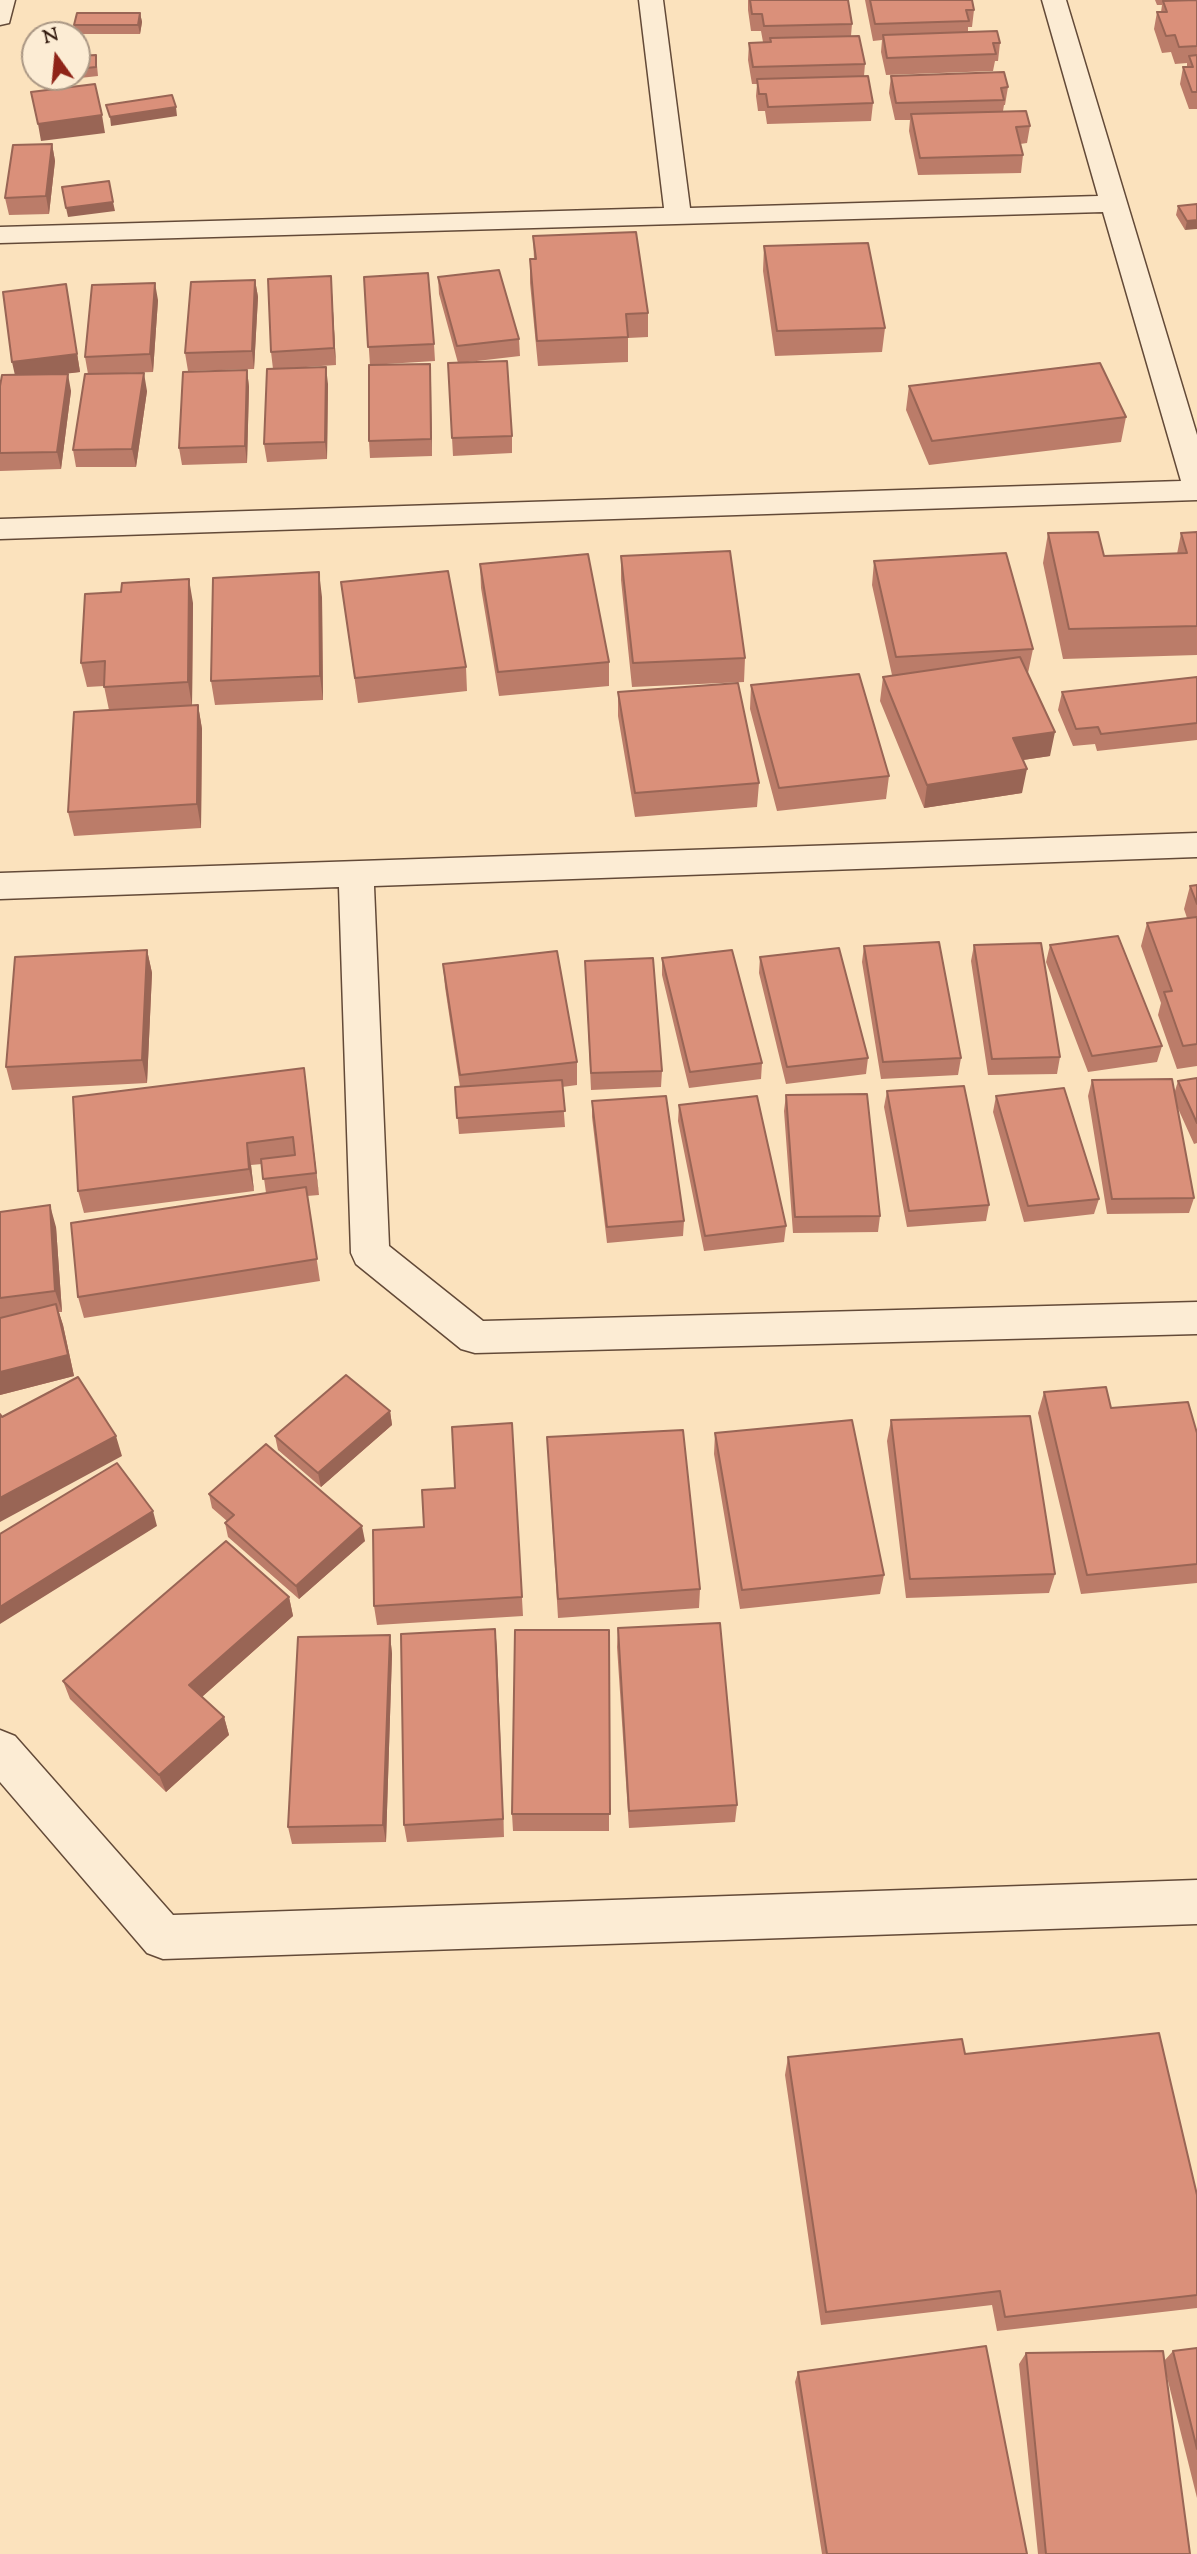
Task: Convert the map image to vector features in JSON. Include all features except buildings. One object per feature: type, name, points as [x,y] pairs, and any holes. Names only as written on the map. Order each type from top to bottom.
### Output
[{"type":"street","points":[[0,18],[3,0]]},
{"type":"street","points":[[651,0],[678,216]]},
{"type":"street","points":[[1055,0],[1197,485]]},
{"type":"street","points":[[0,234],[1115,204]]},
{"type":"street","points":[[0,529],[1197,490]]},
{"type":"street","points":[[0,886],[1197,845]]},
{"type":"street","points":[[356,874],[369,1253],[475,1337],[1197,1318]]},
{"type":"street","points":[[0,1750],[163,1937],[1197,1902]]}]
